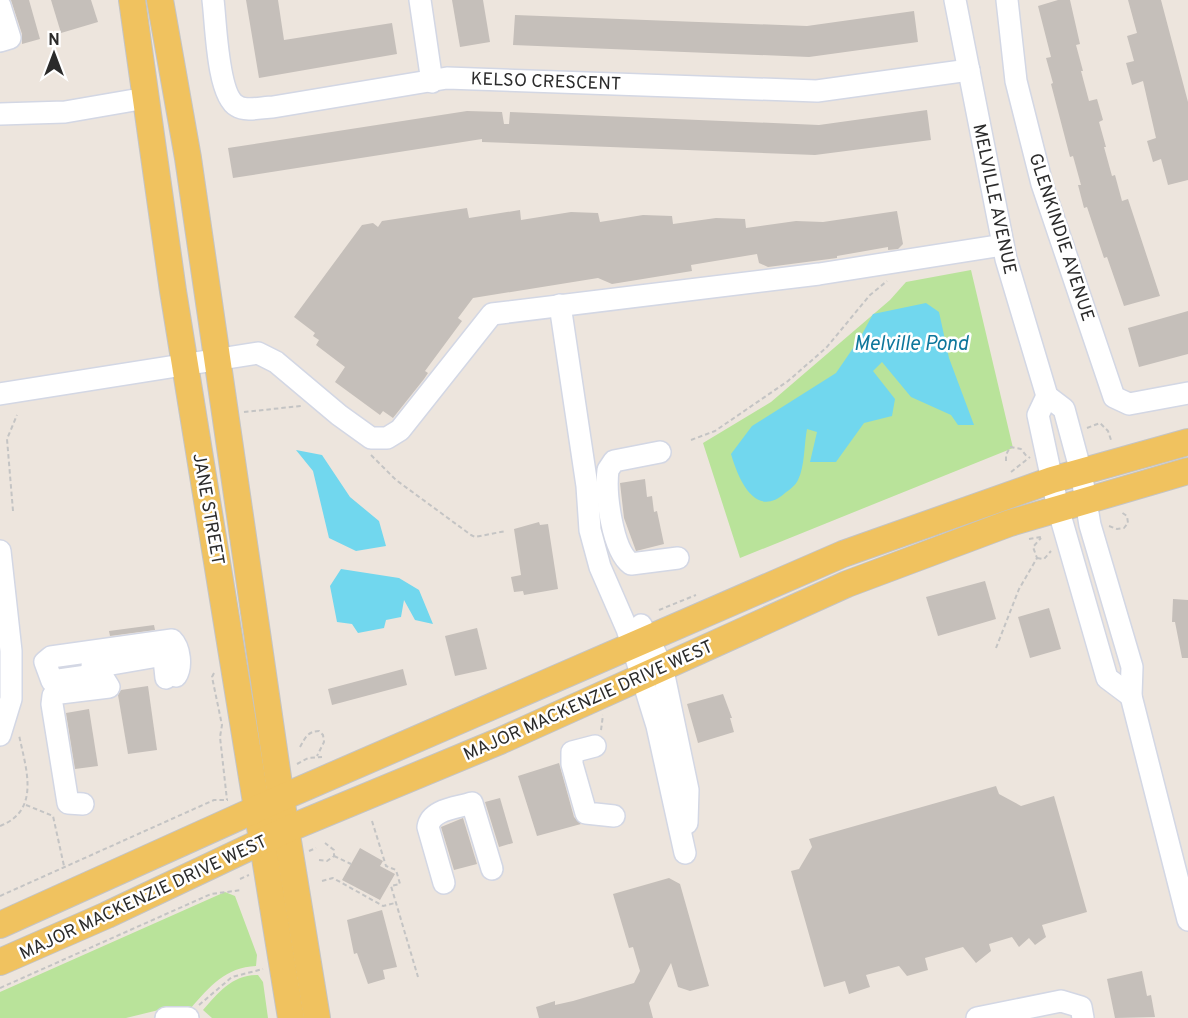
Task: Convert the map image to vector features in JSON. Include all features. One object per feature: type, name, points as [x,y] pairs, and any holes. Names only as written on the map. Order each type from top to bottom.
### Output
[{"type":"main road","name":"JANE STREET","points":[[132,0],[146,98],[202,361],[270,803],[262,843],[291,1018]]},
{"type":"main road","name":"JANE STREET","points":[[160,0],[188,158],[202,361]]},
{"type":"main road","name":"MAJOR MACKENZIE DRIVE WEST","points":[[0,925],[270,803],[843,554],[1052,480],[1188,442]]},
{"type":"main road","name":"MAJOR MACKENZIE DRIVE WEST","points":[[0,962],[262,843],[288,829],[491,745],[651,671],[907,560],[1058,508],[1188,471]]},
{"type":"main road","name":"JANE STREET","points":[[270,803],[288,829],[317,1018]]},
{"type":"street","name":"KELSO CRESCENT","points":[[213,0],[224,89],[237,106],[245,109],[273,107],[447,78],[536,79],[817,91],[969,70]]},
{"type":"street","points":[[420,0],[432,82]]},
{"type":"street","name":"MELVILLE AVENUE","points":[[956,0],[1004,245],[1047,396],[1064,409],[1081,472],[1084,500],[1132,667],[1131,696],[1188,920]]},
{"type":"street","name":"GLENKINDIE AVENUE","points":[[1006,0],[1016,81],[1042,184],[1114,397],[1129,404],[1188,393]]},
{"type":"street","points":[[0,6],[10,38],[0,41]]},
{"type":"street","points":[[0,114],[65,112],[146,98]]},
{"type":"street","points":[[0,394],[258,353],[276,362],[339,415],[371,449],[400,430],[492,314],[819,274],[1004,245]]},
{"type":"street","points":[[560,305],[589,498],[599,514],[616,572],[651,671],[688,790],[685,853],[657,726],[651,671]]},
{"type":"street","points":[[1047,396],[1038,415],[1058,508],[1107,678],[1131,696]]},
{"type":"street","points":[[660,453],[614,461],[608,470],[617,546],[624,559],[631,564],[678,558]]},
{"type":"street","points":[[0,551],[11,651],[11,699],[2,721]]},
{"type":"street","points":[[172,640],[176,644],[180,670],[171,677],[164,659],[158,656],[106,665],[105,680],[52,681],[45,662],[51,657],[172,640]]},
{"type":"street","points":[[79,653],[105,680]]},
{"type":"street","points":[[83,804],[68,803],[52,704],[53,696],[105,680]]},
{"type":"street","points":[[595,746],[572,752],[572,764],[586,813],[614,816]]},
{"type":"street","points":[[444,883],[428,827],[429,819],[434,814],[453,808],[472,803],[492,869]]},
{"type":"street","points":[[977,1018],[1061,1001],[1081,1007],[1083,1018]]},
{"type":"street","points":[[166,1018],[187,1018]]},
{"type":"path","points":[[691,440],[715,431],[788,381],[826,348],[870,295],[896,275]]},
{"type":"path","points":[[243,412],[304,405]]},
{"type":"path","points":[[13,511],[7,439],[16,415]]},
{"type":"path","points":[[1085,429],[1100,423],[1108,431],[1111,441]]},
{"type":"path","points":[[1006,461],[1010,447],[1021,449],[1028,458]]},
{"type":"path","points":[[371,449],[422,500],[471,535],[475,537],[506,531]]},
{"type":"path","points":[[1107,524],[1116,529],[1124,528],[1128,523],[1127,516],[1112,508]]},
{"type":"path","points":[[1037,558],[1033,547],[1041,537]]},
{"type":"path","points":[[1037,558],[1044,559],[1052,548]]},
{"type":"path","points":[[996,648],[1019,589],[1037,558]]},
{"type":"path","points":[[300,747],[307,735],[312,731],[319,731],[323,735],[324,742],[317,756]]},
{"type":"path","points":[[0,896],[214,800],[227,800]]},
{"type":"path","points":[[0,826],[14,820],[26,805],[53,816],[64,866]]},
{"type":"path","points":[[372,821],[386,866],[396,870],[401,880],[400,884],[391,886],[418,977]]},
{"type":"path","points":[[326,843],[334,850],[334,856]]},
{"type":"path","points":[[319,860],[327,861],[334,856]]},
{"type":"path","points":[[334,856],[351,864]]},
{"type":"path","points":[[322,881],[333,878],[383,906],[396,902]]},
{"type":"path","points":[[0,988],[211,894],[242,890]]},
{"type":"path","points":[[187,1018],[232,977],[266,968]]},
{"type":"green space","points":[[971,270],[1013,448],[740,558],[703,443],[771,402],[890,300],[906,282]]},
{"type":"green space","points":[[225,892],[235,896],[257,955],[256,966],[245,967],[227,974],[191,1008],[175,1006],[126,1018],[0,1018],[0,992]]},
{"type":"green space","points":[[258,975],[263,982],[268,1018],[212,1018],[203,1010],[233,981]]},
{"type":"water","name":"Melville Pond","points":[[926,303],[939,312],[949,358],[974,425],[958,425],[951,415],[911,397],[882,362],[873,371],[895,399],[892,416],[864,423],[836,462],[810,462],[817,432],[807,429],[802,468],[794,486],[774,500],[765,502],[749,493],[738,474],[731,454],[752,426],[836,373],[873,314]]},
{"type":"water","points":[[296,450],[322,455],[350,497],[379,521],[386,546],[356,551],[329,538],[313,471]]},
{"type":"water","points":[[341,569],[399,578],[419,590],[433,624],[415,620],[404,600],[401,617],[386,620],[384,628],[358,633],[352,624],[337,622],[330,586]]},
{"type":"building","points":[[11,0],[29,0],[40,39],[22,44],[22,34]]},
{"type":"building","points":[[51,0],[91,0],[98,22],[61,33]]},
{"type":"building","points":[[246,0],[278,0],[284,40],[392,23],[397,54],[259,78]]},
{"type":"building","points":[[452,0],[483,0],[490,42],[460,47]]},
{"type":"building","points":[[1058,0],[1070,0],[1080,44],[1076,45],[1089,101],[1097,99],[1103,120],[1099,122],[1112,176],[1115,175],[1122,201],[1128,199],[1160,296],[1124,306],[1107,257],[1104,258],[1087,207],[1084,208],[1078,185],[1081,185],[1073,156],[1070,157],[1051,84],[1053,83],[1046,58],[1051,57],[1038,6]]},
{"type":"building","points":[[1128,0],[1161,0],[1188,102],[1188,180],[1168,185],[1161,159],[1153,162],[1147,141],[1156,138],[1143,81],[1132,85],[1126,63],[1134,61],[1127,36],[1137,33]]},
{"type":"building","points":[[914,11],[918,42],[809,57],[513,45],[515,15],[807,26]]},
{"type":"building","points":[[927,110],[931,140],[815,155],[482,142],[482,139],[233,178],[228,148],[467,111],[502,112],[504,124],[509,124],[510,112],[819,125]]},
{"type":"building","points":[[467,208],[469,218],[520,210],[521,220],[571,212],[598,213],[600,222],[643,215],[672,216],[673,224],[716,218],[745,219],[746,228],[796,221],[823,222],[897,211],[903,244],[898,249],[888,250],[888,247],[837,256],[837,258],[768,267],[759,263],[757,254],[691,265],[692,271],[612,284],[598,278],[473,298],[458,318],[462,321],[425,371],[428,373],[424,379],[393,418],[383,411],[380,415],[335,382],[345,367],[316,345],[319,340],[313,336],[315,333],[294,317],[362,225],[373,223],[378,227],[382,221]]},
{"type":"building","points":[[1188,311],[1188,354],[1139,367],[1128,328]]},
{"type":"building","points":[[645,479],[647,497],[652,496],[654,512],[657,511],[664,544],[636,551],[624,518],[620,483]]},
{"type":"building","points":[[539,522],[540,525],[548,524],[558,589],[524,595],[523,591],[514,592],[511,577],[521,575],[514,529]]},
{"type":"building","points":[[985,581],[996,619],[938,636],[926,597]]},
{"type":"building","points":[[1173,599],[1188,600],[1188,658],[1182,658],[1175,622],[1172,622]]},
{"type":"building","points":[[1049,608],[1061,649],[1030,658],[1018,617]]},
{"type":"building","points":[[154,625],[155,630],[110,636],[109,631]]},
{"type":"building","points":[[477,628],[487,669],[455,676],[445,636]]},
{"type":"building","points":[[403,669],[407,685],[332,705],[328,689]]},
{"type":"building","points":[[148,686],[157,750],[128,754],[118,695],[121,690]]},
{"type":"building","points":[[723,694],[732,718],[730,718],[734,732],[698,743],[687,704]]},
{"type":"building","points":[[89,709],[98,766],[75,769],[66,713]]},
{"type":"building","points":[[559,763],[574,817],[581,824],[537,836],[518,776]]},
{"type":"building","points":[[996,786],[999,794],[1021,806],[1054,796],[1087,912],[1042,925],[1046,937],[1035,945],[1029,938],[1019,947],[1012,937],[989,944],[991,951],[976,963],[963,947],[925,958],[928,970],[907,976],[899,966],[866,975],[870,987],[849,994],[845,981],[824,987],[791,871],[799,869],[812,847],[809,839]]},
{"type":"building","points":[[500,798],[513,843],[499,847],[485,802]]},
{"type":"building","points":[[463,818],[477,864],[454,870],[441,827]]},
{"type":"building","points":[[360,848],[383,861],[380,866],[395,874],[380,900],[342,880]]},
{"type":"building","points":[[669,878],[680,884],[709,986],[690,991],[678,987],[671,963],[649,1003],[653,1018],[539,1018],[536,1007],[555,1001],[555,1005],[573,1001],[634,983],[640,971],[633,947],[629,948],[613,894]]},
{"type":"building","points":[[382,910],[397,967],[383,970],[385,979],[368,984],[357,953],[354,954],[347,920]]},
{"type":"building","points":[[1142,971],[1147,996],[1151,995],[1155,1017],[1115,1018],[1107,979]]}]
